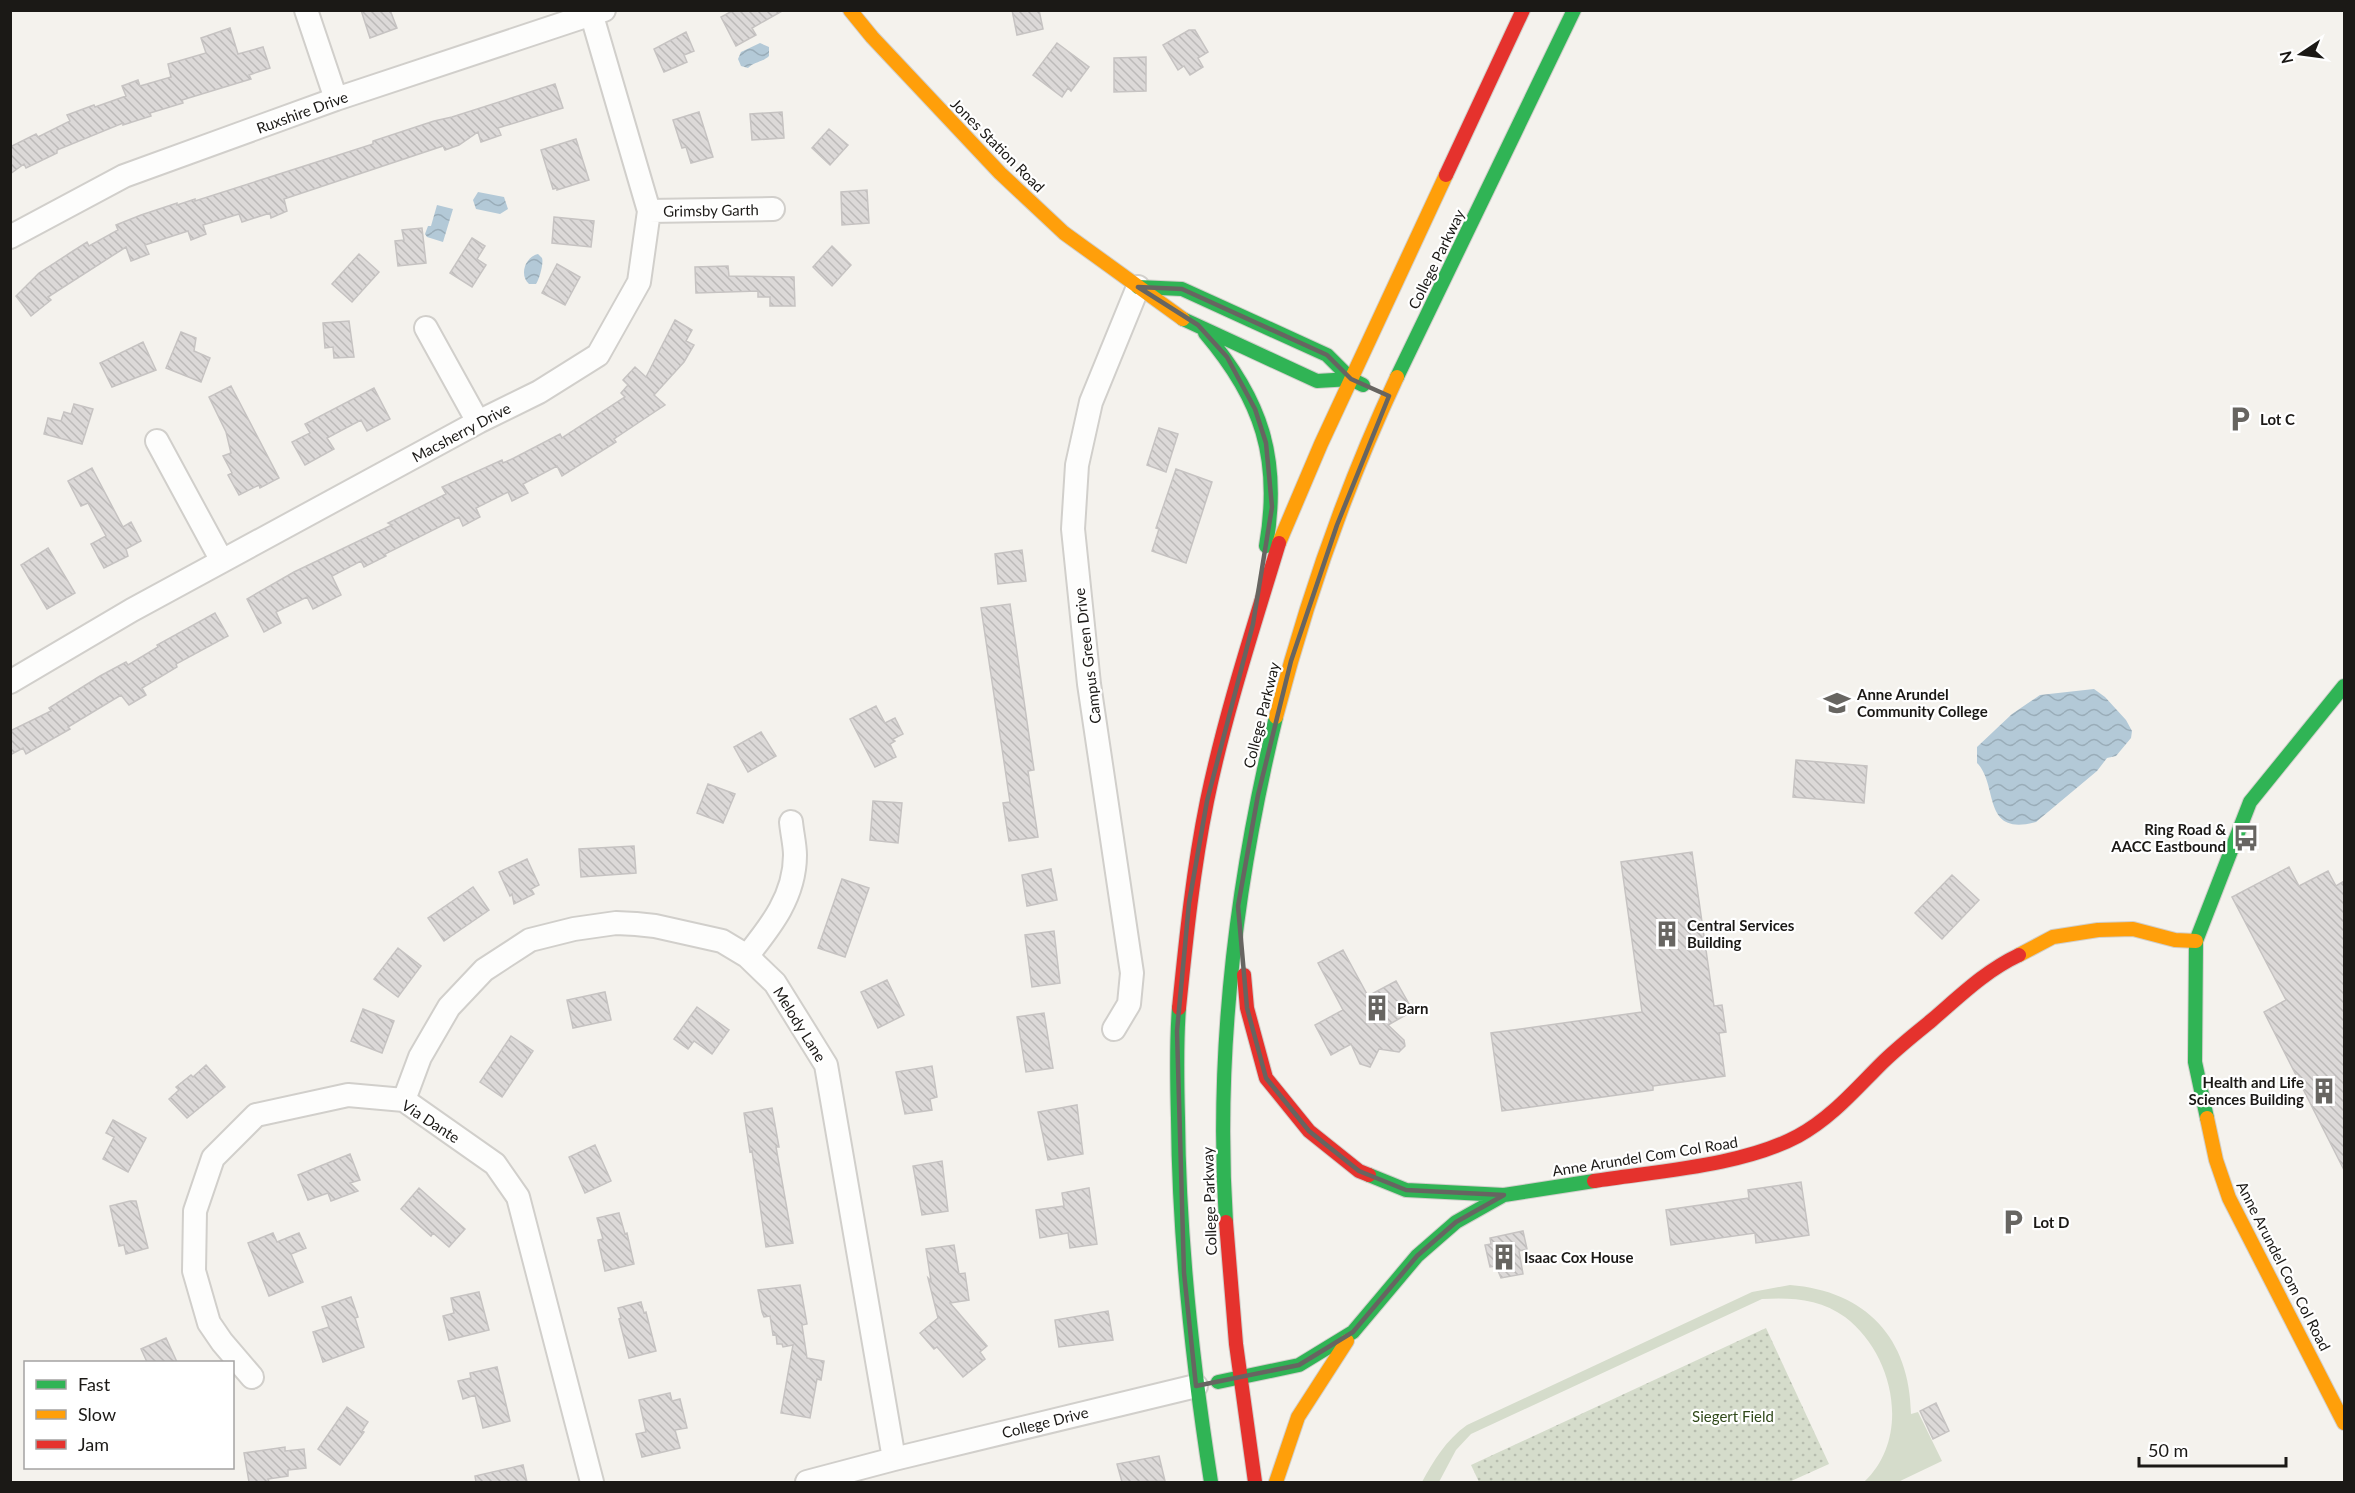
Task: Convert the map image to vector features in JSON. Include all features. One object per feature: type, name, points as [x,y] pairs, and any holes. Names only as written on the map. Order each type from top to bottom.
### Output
[{"type":"main road","name":"Jones Station Road","points":[[850,10],[872,37],[1000,173],[1064,233],[1179,317],[1317,381],[1351,379]]},
{"type":"main road","name":"College Parkway","points":[[1211,1482],[1196,1386],[1184,1273],[1178,1153],[1177,1030],[1189,903],[1205,813],[1230,703],[1280,540],[1321,444],[1523,10]]},
{"type":"main road","name":"College Parkway","points":[[1255,1482],[1239,1378],[1230,1292],[1224,1187],[1223,1113],[1226,1042],[1238,906],[1258,795],[1291,661],[1337,525],[1389,396],[1574,10]]},
{"type":"main road","name":"Jones Station Road","points":[[1138,287],[1182,290],[1327,355],[1351,379],[1389,396]]},
{"type":"main road","points":[[1198,325],[1227,357],[1242,382],[1255,409],[1266,443],[1272,507],[1253,624]]},
{"type":"main road","name":"Anne Arundel Com Col Road","points":[[2344,686],[2250,802],[2196,941],[2194,1016],[2195,1062],[2216,1161],[2234,1208],[2344,1423]]},
{"type":"main road","points":[[1238,906],[1247,1008],[1266,1078],[1309,1131],[1359,1171],[1406,1190],[1504,1195]]},
{"type":"main road","name":"Anne Arundel Com Col Road","points":[[1196,1386],[1299,1365],[1353,1332],[1418,1256],[1456,1222],[1504,1195],[1745,1157],[1798,1136],[1831,1113],[1904,1041],[1998,964],[2053,937],[2098,930],[2133,929],[2175,940],[2196,941]]},
{"type":"main road","points":[[1276,1482],[1298,1417],[1353,1332]]},
{"type":"street","points":[[306,10],[336,99]]},
{"type":"street","name":"Ruxshire Drive","points":[[10,237],[124,176],[336,99],[598,13]]},
{"type":"street","name":"Macsherry Drive","points":[[10,682],[132,610],[478,422],[539,392],[598,355],[639,282],[649,211],[598,13]]},
{"type":"street","name":"Grimsby Garth","points":[[649,211],[773,209]]},
{"type":"street","name":"Campus Green Drive","points":[[1114,1029],[1129,1004],[1132,973],[1089,684],[1073,528],[1077,465],[1091,402],[1138,287]]},
{"type":"street","points":[[426,328],[478,422]]},
{"type":"street","points":[[157,441],[222,561]]},
{"type":"street","points":[[747,956],[772,926],[790,892],[795,856],[791,822]]},
{"type":"street","name":"Melody Lane","points":[[404,1100],[420,1057],[449,1007],[484,970],[530,940],[574,929],[616,923],[636,924],[723,941],[747,956],[775,982],[826,1065],[894,1459]]},
{"type":"street","name":"Via Dante","points":[[252,1377],[209,1323],[194,1270],[195,1211],[213,1158],[256,1115],[348,1095],[404,1100],[495,1164],[518,1197],[592,1482]]},
{"type":"street","name":"College Drive","points":[[807,1482],[1196,1386]]},
{"type":"highlighted area","points":[[1138,287],[1182,289],[1327,355],[1351,379],[1389,396],[1337,525],[1291,661],[1258,795],[1238,906],[1247,1008],[1266,1078],[1309,1131],[1359,1171],[1406,1190],[1504,1195],[1456,1222],[1417,1256],[1353,1332],[1299,1365],[1196,1386],[1184,1273],[1177,1031],[1189,903],[1207,801],[1253,624],[1272,507],[1266,443],[1255,409],[1227,357],[1198,325]]},
{"type":"green space","points":[[1790,1285],[1817,1289],[1841,1297],[1861,1308],[1879,1323],[1892,1341],[1902,1363],[1909,1387],[1911,1414],[1918,1412],[1942,1461],[1898,1482],[1864,1482],[1879,1464],[1888,1442],[1892,1420],[1891,1396],[1885,1374],[1875,1352],[1862,1333],[1836,1311],[1805,1300],[1773,1298],[1762,1299],[1471,1434],[1456,1450],[1439,1482],[1422,1482],[1441,1451],[1467,1425],[1752,1292]]},
{"type":"green space","name":"Siegert Field","points":[[1766,1328],[1829,1464],[1789,1482],[1479,1482],[1471,1465]]},
{"type":"water","points":[[760,43],[769,47],[769,56],[748,68],[741,66],[738,59],[741,52]]},
{"type":"water","points":[[478,192],[504,197],[508,209],[500,214],[476,209],[473,200]]},
{"type":"water","points":[[437,205],[453,209],[443,242],[427,237],[425,234],[428,226],[431,226]]},
{"type":"water","points":[[538,254],[542,258],[540,275],[536,284],[529,284],[524,276],[525,267],[533,256]]},
{"type":"water","points":[[2094,689],[2105,697],[2126,720],[2132,731],[2131,738],[2116,756],[2107,758],[2097,771],[2036,822],[2019,825],[2007,822],[1999,816],[1994,806],[1984,772],[1977,763],[1977,747],[2012,714],[2040,695]]},
{"type":"building","points":[[361,10],[390,10],[397,28],[370,38]]},
{"type":"building","points":[[734,10],[784,10],[752,28],[756,35],[736,46],[721,17]]},
{"type":"building","points":[[1012,10],[1039,10],[1043,29],[1017,35]]},
{"type":"building","points":[[230,28],[238,54],[263,47],[270,68],[249,75],[251,79],[182,100],[183,103],[150,113],[151,116],[123,125],[123,123],[57,150],[57,153],[26,168],[24,164],[10,174],[10,147],[36,134],[38,137],[70,121],[67,115],[126,96],[122,86],[138,80],[140,86],[171,77],[168,64],[206,53],[201,38]]},
{"type":"building","points":[[1189,30],[1195,30],[1208,52],[1198,58],[1203,67],[1190,75],[1184,66],[1178,70],[1163,45]]},
{"type":"building","points":[[686,32],[694,51],[684,55],[687,62],[664,72],[654,49]]},
{"type":"building","points":[[1057,43],[1089,67],[1071,91],[1068,88],[1062,97],[1033,75]]},
{"type":"building","points":[[1146,57],[1146,91],[1114,92],[1114,58]]},
{"type":"building","points":[[555,84],[563,108],[498,128],[501,135],[481,142],[478,132],[459,145],[445,150],[443,146],[284,199],[287,211],[271,218],[270,213],[242,222],[239,214],[203,225],[206,234],[191,240],[188,231],[145,245],[149,254],[131,261],[126,247],[48,297],[51,300],[31,316],[16,296],[39,273],[87,242],[89,246],[118,230],[116,225],[141,215],[177,203],[177,205],[195,199],[195,201],[373,144],[373,141],[434,121]]},
{"type":"building","points":[[699,112],[713,157],[691,163],[686,147],[682,148],[673,120]]},
{"type":"building","points":[[782,112],[784,138],[752,140],[750,114]]},
{"type":"building","points":[[829,129],[848,145],[830,165],[812,148]]},
{"type":"building","points":[[576,139],[589,180],[557,190],[557,188],[553,189],[541,150]]},
{"type":"building","points":[[867,190],[869,223],[842,225],[841,192]]},
{"type":"building","points":[[554,217],[594,221],[591,247],[552,243]]},
{"type":"building","points":[[422,228],[426,263],[398,266],[395,241],[404,240],[402,230]]},
{"type":"building","points":[[472,238],[485,246],[477,259],[486,265],[472,287],[450,273]]},
{"type":"building","points":[[832,246],[851,265],[832,286],[813,267]]},
{"type":"building","points":[[359,254],[379,272],[352,302],[332,284]]},
{"type":"building","points":[[557,264],[580,277],[565,305],[542,293]]},
{"type":"building","points":[[728,266],[729,276],[794,277],[795,306],[770,306],[770,297],[758,297],[758,291],[696,293],[695,267]]},
{"type":"building","points":[[675,320],[692,330],[686,341],[694,345],[684,362],[654,395],[665,405],[614,439],[616,442],[562,476],[557,466],[523,484],[528,493],[512,501],[508,492],[476,508],[480,517],[463,526],[459,517],[364,567],[361,561],[332,576],[341,595],[313,609],[307,597],[276,612],[281,623],[264,632],[247,599],[294,572],[392,525],[388,523],[446,494],[442,487],[502,460],[503,463],[560,434],[562,438],[625,397],[621,393],[628,385],[623,380],[635,367],[646,377]]},
{"type":"building","points":[[349,321],[354,357],[334,358],[333,347],[325,348],[323,323]]},
{"type":"building","points":[[181,332],[196,338],[194,351],[210,358],[201,382],[166,368]]},
{"type":"building","points":[[143,342],[156,370],[112,387],[100,363]]},
{"type":"building","points":[[231,386],[279,478],[239,495],[228,475],[232,473],[223,456],[231,453],[226,432],[209,397]]},
{"type":"building","points":[[374,388],[390,419],[367,431],[361,420],[327,438],[334,449],[305,465],[292,442],[310,433],[305,424]]},
{"type":"building","points":[[74,404],[93,409],[82,444],[44,434],[48,418],[61,421],[64,412],[71,414]]},
{"type":"building","points":[[1159,428],[1178,434],[1166,472],[1147,465]]},
{"type":"building","points":[[92,468],[123,527],[131,522],[141,541],[126,549],[128,556],[104,568],[91,544],[106,536],[88,503],[81,506],[68,481]]},
{"type":"building","points":[[1176,469],[1212,482],[1186,563],[1152,551],[1159,529],[1156,528]]},
{"type":"building","points":[[48,548],[75,593],[47,609],[21,565]]},
{"type":"building","points":[[1022,550],[1026,581],[998,584],[995,554]]},
{"type":"building","points":[[1010,604],[1034,770],[1028,771],[1038,837],[1009,841],[1003,803],[1010,802],[981,608]]},
{"type":"building","points":[[215,613],[228,636],[176,664],[177,667],[142,688],[146,695],[129,705],[121,695],[68,727],[70,729],[26,754],[23,748],[10,755],[10,731],[51,711],[49,708],[100,676],[126,662],[128,665],[158,647],[157,645]]},
{"type":"building","points":[[876,706],[885,723],[895,718],[903,734],[893,739],[895,741],[890,744],[896,757],[875,767],[850,719]]},
{"type":"building","points":[[761,732],[776,756],[748,772],[734,747]]},
{"type":"building","points":[[1796,760],[1867,766],[1864,803],[1793,797]]},
{"type":"building","points":[[708,784],[735,794],[723,823],[697,813]]},
{"type":"building","points":[[873,801],[902,803],[898,843],[870,840]]},
{"type":"building","points":[[634,846],[636,873],[581,877],[579,849]]},
{"type":"building","name":"Central Services Building","points":[[1692,852],[1714,1006],[1722,1005],[1726,1032],[1719,1033],[1725,1076],[1653,1086],[1653,1090],[1502,1111],[1491,1033],[1642,1012],[1621,862]]},
{"type":"building","points":[[527,859],[539,885],[531,889],[534,894],[514,904],[512,894],[510,896],[499,872]]},
{"type":"building","name":"Health and Life Sciences Building","points":[[2289,867],[2299,886],[2328,871],[2336,886],[2344,881],[2344,1170],[2264,1012],[2286,1000],[2232,897]]},
{"type":"building","points":[[1051,869],[1057,900],[1027,906],[1022,875]]},
{"type":"building","points":[[1952,875],[1979,900],[1942,939],[1915,913]]},
{"type":"building","points":[[842,879],[869,888],[845,957],[818,948]]},
{"type":"building","points":[[473,887],[489,910],[444,941],[428,918]]},
{"type":"building","points":[[1054,931],[1060,983],[1032,987],[1025,935]]},
{"type":"building","points":[[398,948],[421,966],[398,997],[374,979]]},
{"type":"building","name":"Barn","points":[[1343,950],[1368,996],[1396,981],[1413,1011],[1388,1025],[1404,1040],[1405,1046],[1399,1052],[1379,1049],[1370,1067],[1360,1064],[1351,1044],[1331,1055],[1315,1025],[1343,1010],[1318,963]]},
{"type":"building","points":[[887,980],[904,1015],[878,1028],[861,992]]},
{"type":"building","points":[[605,992],[611,1020],[573,1028],[567,1000]]},
{"type":"building","points":[[697,1007],[729,1030],[712,1054],[694,1041],[688,1049],[674,1039]]},
{"type":"building","points":[[363,1009],[394,1021],[382,1053],[351,1041]]},
{"type":"building","points":[[1044,1013],[1053,1068],[1026,1072],[1017,1017]]},
{"type":"building","points":[[511,1036],[533,1051],[502,1097],[480,1082]]},
{"type":"building","points":[[206,1065],[225,1087],[187,1118],[169,1099],[179,1090],[176,1087],[191,1075],[193,1077]]},
{"type":"building","points":[[932,1066],[937,1097],[930,1099],[932,1110],[905,1114],[896,1072]]},
{"type":"building","points":[[1077,1105],[1083,1154],[1048,1160],[1038,1112]]},
{"type":"building","points":[[772,1108],[779,1147],[776,1147],[793,1243],[766,1247],[744,1113]]},
{"type":"building","points":[[113,1120],[146,1138],[128,1172],[103,1159],[114,1137],[106,1133]]},
{"type":"building","points":[[595,1145],[611,1181],[585,1193],[569,1157]]},
{"type":"building","points":[[350,1154],[360,1180],[350,1183],[358,1191],[331,1201],[328,1193],[308,1200],[298,1175]]},
{"type":"building","points":[[942,1161],[948,1211],[922,1215],[913,1166]]},
{"type":"building","points":[[1801,1182],[1809,1235],[1756,1243],[1755,1233],[1671,1245],[1666,1210],[1749,1198],[1748,1190]]},
{"type":"building","points":[[419,1188],[465,1229],[449,1247],[433,1233],[431,1236],[401,1209]]},
{"type":"building","points":[[1089,1188],[1097,1244],[1070,1248],[1068,1233],[1040,1238],[1036,1210],[1064,1206],[1062,1193]]},
{"type":"building","points":[[136,1201],[148,1248],[126,1254],[124,1245],[119,1246],[110,1206]]},
{"type":"building","points":[[619,1213],[625,1234],[627,1233],[634,1264],[605,1271],[598,1240],[603,1239],[597,1218]]},
{"type":"building","name":"Isaac Cox House","points":[[1523,1231],[1527,1249],[1519,1251],[1523,1274],[1501,1278],[1496,1266],[1490,1267],[1485,1245],[1491,1244],[1490,1238]]},
{"type":"building","points":[[273,1233],[277,1242],[299,1233],[306,1248],[291,1254],[303,1282],[269,1296],[248,1243]]},
{"type":"building","points":[[954,1245],[959,1274],[965,1273],[969,1300],[950,1303],[987,1346],[980,1352],[985,1359],[963,1377],[937,1347],[934,1349],[920,1333],[938,1318],[928,1278],[931,1281],[926,1249]]},
{"type":"building","points":[[800,1285],[807,1324],[802,1325],[807,1358],[824,1361],[821,1380],[817,1379],[810,1418],[781,1413],[793,1345],[783,1347],[782,1344],[777,1344],[770,1316],[764,1317],[762,1312],[758,1290]]},
{"type":"building","points":[[479,1292],[489,1330],[449,1340],[443,1316],[454,1313],[451,1298]]},
{"type":"building","points":[[351,1297],[364,1347],[323,1362],[313,1332],[329,1327],[322,1307]]},
{"type":"building","points":[[641,1302],[644,1313],[646,1312],[656,1351],[629,1358],[618,1308]]},
{"type":"building","points":[[1108,1311],[1113,1340],[1059,1347],[1055,1320]]},
{"type":"building","points":[[166,1338],[177,1361],[147,1361],[141,1349]]},
{"type":"building","points":[[497,1367],[510,1421],[483,1428],[475,1395],[463,1399],[458,1381],[471,1378],[470,1373]]},
{"type":"building","points":[[670,1393],[672,1401],[680,1399],[687,1428],[675,1430],[680,1448],[642,1457],[636,1434],[646,1432],[639,1400]]},
{"type":"building","points":[[1936,1403],[1949,1431],[1933,1439],[1920,1411]]},
{"type":"building","points":[[347,1407],[368,1422],[362,1431],[364,1432],[340,1465],[318,1449]]},
{"type":"building","points":[[285,1447],[285,1451],[304,1449],[306,1468],[288,1470],[288,1476],[268,1479],[269,1482],[249,1482],[244,1453]]},
{"type":"building","points":[[1159,1456],[1165,1481],[1122,1482],[1117,1464]]},
{"type":"building","points":[[523,1465],[527,1482],[476,1482],[475,1476]]},
{"type":"traffic: fast","points":[[1397,377],[1574,10]]},
{"type":"traffic: fast","points":[[1138,287],[1182,289],[1327,355],[1351,379],[1363,385]]},
{"type":"traffic: fast","points":[[1183,319],[1317,381],[1351,379]]},
{"type":"traffic: fast","points":[[1205,333],[1241,382],[1262,432],[1271,485],[1266,546]]},
{"type":"traffic: fast","points":[[2207,1118],[2195,1062],[2196,941],[2250,802],[2344,686]]},
{"type":"traffic: fast","points":[[1226,1222],[1223,1158],[1224,1095],[1226,1031],[1232,968],[1250,842],[1276,717]]},
{"type":"traffic: fast","points":[[1179,1008],[1177,1090],[1184,1255],[1192,1346],[1211,1482]]},
{"type":"traffic: fast","points":[[1369,1175],[1406,1190],[1504,1195]]},
{"type":"traffic: fast","points":[[1218,1382],[1299,1365],[1353,1332],[1417,1256],[1456,1222],[1504,1195],[1594,1181]]},
{"type":"traffic: slow","points":[[850,10],[872,37],[1000,173],[1064,233],[1183,319]]},
{"type":"traffic: slow","points":[[1279,543],[1321,444],[1446,175]]},
{"type":"traffic: slow","points":[[1276,717],[1300,630],[1329,544],[1378,418],[1397,377]]},
{"type":"traffic: slow","points":[[2019,955],[2053,937],[2098,930],[2133,929],[2175,940],[2196,941]]},
{"type":"traffic: slow","points":[[2207,1118],[2216,1160],[2229,1198],[2344,1423]]},
{"type":"traffic: slow","points":[[1276,1482],[1298,1417],[1347,1341]]},
{"type":"traffic: jam","points":[[1446,175],[1523,10]]},
{"type":"traffic: jam","points":[[1179,1008],[1194,879],[1214,768],[1279,543]]},
{"type":"traffic: jam","points":[[1594,1181],[1725,1161],[1776,1146],[1798,1136],[1831,1113],[1893,1053],[1973,984],[2019,955]]},
{"type":"traffic: jam","points":[[1244,975],[1247,1008],[1266,1078],[1309,1131],[1359,1171],[1369,1175]]},
{"type":"traffic: jam","points":[[1226,1222],[1236,1344],[1255,1482]]},
{"type":"place","name":"Lot C","points":[[2240,419]]},
{"type":"place","name":"Anne Arundel Community College","points":[[1837,703]]},
{"type":"place","name":"Ring Road & AACC Eastbound","points":[[2246,838]]},
{"type":"place","name":"Central Services Building","points":[[1667,934]]},
{"type":"place","name":"Barn","points":[[1377,1008]]},
{"type":"place","name":"Health and Life Sciences Building","points":[[2324,1091]]},
{"type":"place","name":"Lot D","points":[[2013,1222]]},
{"type":"place","name":"Isaac Cox House","points":[[1504,1257]]}]
